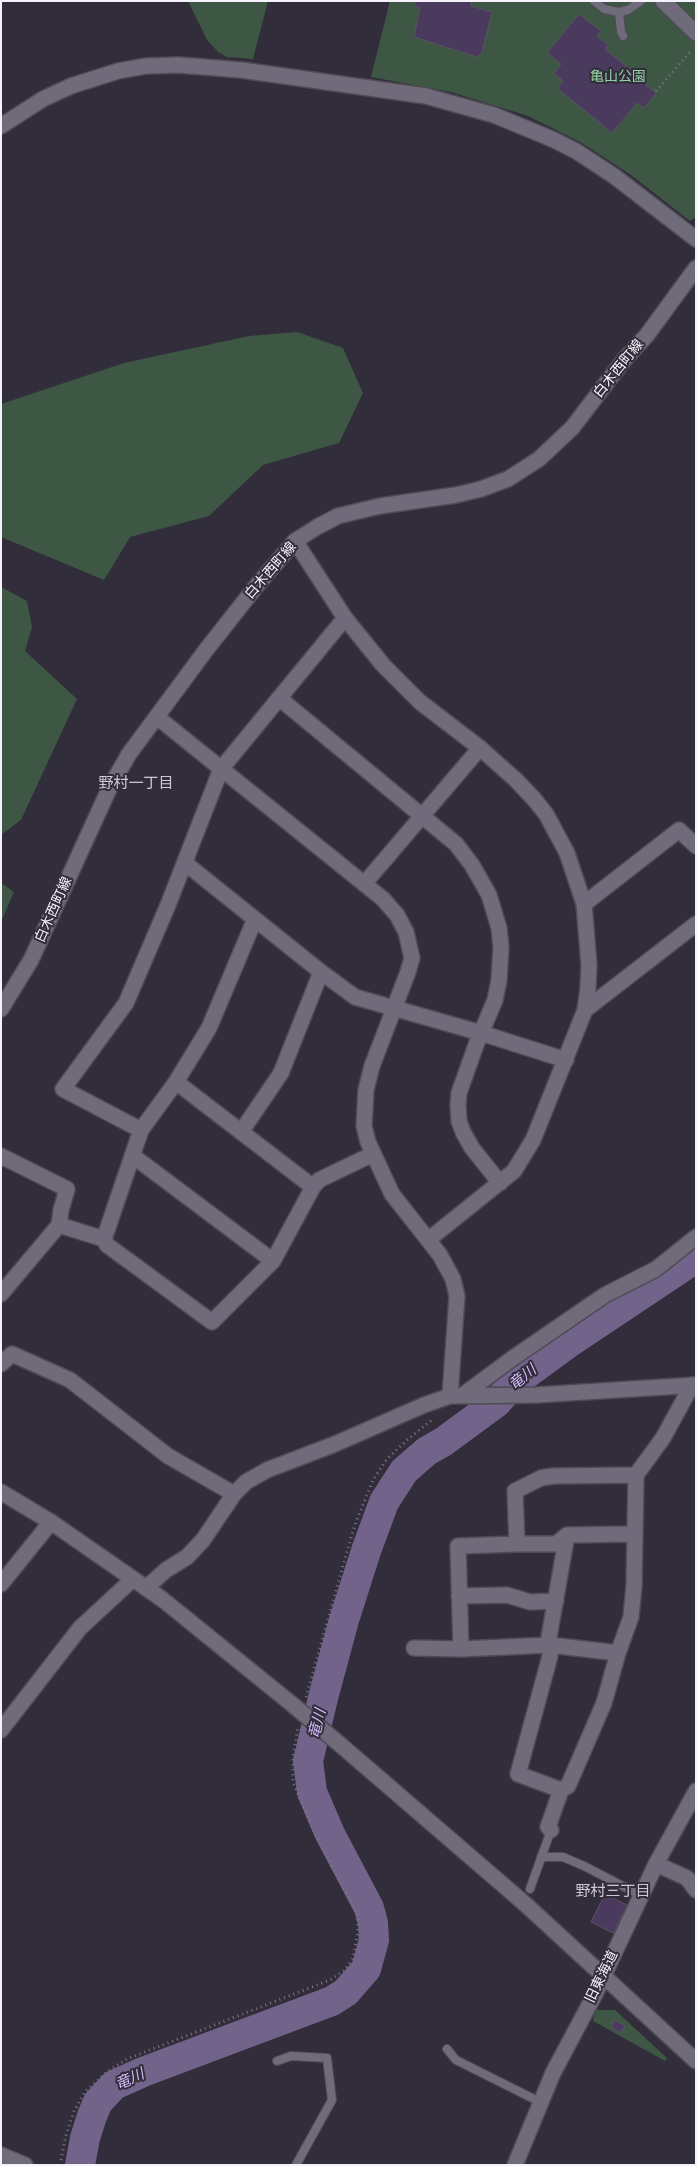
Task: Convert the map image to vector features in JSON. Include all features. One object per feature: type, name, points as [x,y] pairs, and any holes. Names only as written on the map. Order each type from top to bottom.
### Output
[{"type":"street","points":[[662,1],[696,33]]},
{"type":"street","points":[[1,126],[44,99],[71,86],[118,71],[146,66],[179,65],[241,70],[408,94],[454,103],[494,115],[552,138],[614,176],[696,239]]},
{"type":"street","name":"白木西町線","points":[[1,1009],[31,960],[110,787],[129,754],[246,598],[295,542],[316,527],[338,516],[380,506],[456,495],[482,489],[508,479],[539,459],[572,428],[624,360],[647,335],[696,268]]},
{"type":"street","points":[[295,542],[344,618],[383,665],[420,702],[480,748],[516,780],[546,814],[567,853],[584,904],[589,966],[585,1010],[533,1140],[514,1171],[428,1240]]},
{"type":"street","points":[[141,1130],[64,1089],[126,1002],[145,962],[221,770],[344,618]]},
{"type":"street","points":[[279,698],[456,844],[472,865],[489,896],[499,928],[501,947],[499,980],[495,1000],[481,1032],[459,1093],[459,1121],[472,1148],[500,1183]]},
{"type":"street","points":[[157,717],[364,884],[398,915],[410,944],[412,958],[396,1007],[372,1066],[366,1090],[364,1126],[368,1142],[392,1194],[428,1240],[453,1279],[457,1296],[456,1396]]},
{"type":"street","points":[[364,884],[480,748]]},
{"type":"street","points":[[584,904],[679,830],[696,846]]},
{"type":"street","points":[[185,862],[321,972],[355,996],[481,1032],[566,1060]]},
{"type":"street","points":[[255,919],[209,1028],[176,1082],[141,1130],[104,1239],[107,1245],[212,1322],[272,1261],[313,1187],[319,1180],[373,1154]]},
{"type":"street","points":[[585,1010],[696,924]]},
{"type":"street","points":[[241,1132],[281,1073],[321,972]]},
{"type":"street","points":[[176,1082],[313,1187]]},
{"type":"street","points":[[1,1156],[67,1189],[59,1225],[1,1294]]},
{"type":"street","points":[[133,1156],[272,1261]]},
{"type":"street","points":[[59,1225],[104,1239]]},
{"type":"street","points":[[146,1588],[166,1570],[187,1557],[203,1540],[234,1494],[246,1482],[267,1470],[456,1396],[605,1295],[656,1269],[696,1237]]},
{"type":"street","points":[[1,1364],[12,1354],[70,1380],[168,1456],[234,1494]]},
{"type":"street","points":[[456,1396],[536,1395],[694,1385]]},
{"type":"street","points":[[551,1830],[548,1827],[561,1790],[568,1786],[604,1703],[618,1653],[631,1617],[634,1586],[633,1534],[636,1475],[663,1438],[694,1385]]},
{"type":"street","points":[[517,1544],[515,1490],[547,1477],[636,1475]]},
{"type":"street","points":[[1,1492],[51,1522],[146,1588],[203,1630],[300,1707],[343,1747],[524,1904],[696,2061]]},
{"type":"street","points":[[1,1584],[51,1522]]},
{"type":"street","points":[[461,1649],[458,1546],[556,1544],[566,1535],[633,1534]]},
{"type":"street","points":[[561,1790],[518,1774],[550,1656],[549,1637],[566,1535]]},
{"type":"street","points":[[1,1730],[80,1628],[133,1579]]},
{"type":"street","points":[[459,1596],[507,1595],[530,1602],[556,1602]]},
{"type":"street","points":[[414,1648],[461,1649],[550,1645],[618,1653]]},
{"type":"street","name":"旧東海道","points":[[515,2165],[540,2102],[603,1976],[640,1895],[696,1791]]},
{"type":"street","points":[[656,1864],[686,1878],[696,1890]]},
{"type":"street","points":[[1,2155],[22,2163]]},
{"type":"lane","points":[[594,1],[604,9],[619,12],[628,10],[641,1]]},
{"type":"lane","points":[[619,12],[623,36]]},
{"type":"lane","points":[[530,1889],[551,1830]]},
{"type":"lane","points":[[541,1857],[563,1857],[640,1895]]},
{"type":"lane","points":[[446,2049],[456,2060],[540,2102]]},
{"type":"lane","points":[[277,2061],[292,2056],[327,2058],[332,2100],[296,2165]]},
{"type":"path","points":[[656,91],[690,52]]},
{"type":"path","points":[[60,2165],[74,2111],[85,2092],[108,2071],[127,2059],[330,1980],[345,1970],[353,1958],[358,1932],[357,1913],[314,1832],[292,1782],[293,1758],[300,1707],[356,1522],[373,1480],[387,1459],[437,1416]]},
{"type":"green space","points":[[188,1],[268,1],[253,59],[227,57],[218,52],[207,40]]},
{"type":"green space","name":"亀山公園","points":[[390,1],[696,1],[696,217],[690,221],[631,175],[582,143],[528,116],[451,92],[371,77]]},
{"type":"green space","points":[[297,332],[343,348],[363,393],[339,443],[263,465],[209,516],[130,537],[104,580],[1,537],[1,404],[124,363],[249,336]]},
{"type":"green space","points":[[1,587],[27,601],[32,627],[25,651],[77,699],[21,820],[1,835]]},
{"type":"green space","points":[[1,883],[14,892],[1,922]]},
{"type":"green space","points":[[595,2010],[615,2010],[667,2058],[665,2061],[593,2021]]},
{"type":"building","points":[[416,1],[472,1],[471,6],[492,12],[482,52],[477,57],[414,37],[420,8],[414,6]]},
{"type":"building","points":[[579,14],[601,31],[597,36],[609,45],[605,49],[647,83],[646,85],[656,93],[644,108],[637,103],[612,133],[557,88],[563,81],[554,73],[561,64],[547,53]]},
{"type":"building","points":[[605,1894],[627,1905],[613,1933],[591,1922]]},
{"type":"building","points":[[615,2020],[625,2026],[620,2033],[611,2027]]},
{"type":"waterway","name":"竜川","points":[[80,2165],[85,2138],[92,2116],[98,2102],[114,2085],[143,2072],[332,2001],[346,1992],[366,1969],[374,1940],[373,1923],[369,1908],[330,1834],[312,1792],[308,1761],[344,1620],[384,1502],[404,1471],[427,1451],[443,1442],[496,1403],[514,1383],[570,1342],[696,1258]]},
{"type":"district","name":"野村一丁目","points":[[136,784]]},
{"type":"district","name":"野村三丁目","points":[[613,1892]]}]
